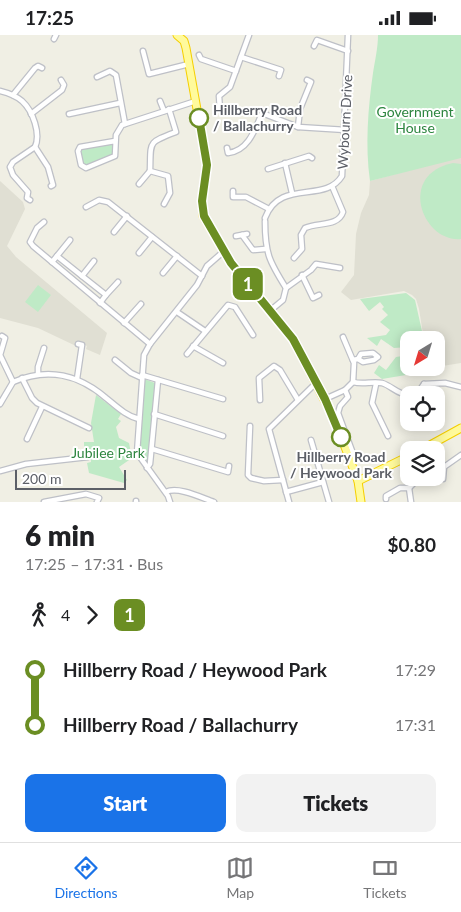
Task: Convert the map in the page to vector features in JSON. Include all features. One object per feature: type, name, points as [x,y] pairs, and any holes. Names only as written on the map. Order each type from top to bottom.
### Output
[{"type":"highway","points":[[177,35],[184,41],[207,165],[202,210],[224,252],[293,339],[325,399],[358,481],[361,502]]},
{"type":"highway","points":[[437,441],[461,428]]},
{"type":"highway","points":[[358,481],[400,460]]},
{"type":"street","points":[[224,111],[220,110],[219,96],[230,87],[249,35]]},
{"type":"street","name":"Wybourn Drive","points":[[266,249],[265,219],[269,209],[282,197],[292,193],[332,187],[342,176],[346,130],[348,35]]},
{"type":"street","points":[[314,46],[317,39],[348,51]]},
{"type":"street","points":[[143,51],[149,74],[189,64]]},
{"type":"street","points":[[199,55],[201,59],[236,71]]},
{"type":"street","points":[[241,57],[282,68],[279,76]]},
{"type":"street","points":[[13,95],[35,67],[42,68]]},
{"type":"street","points":[[97,77],[110,71],[116,75],[124,124]]},
{"type":"street","points":[[31,116],[62,90],[64,85],[61,80]]},
{"type":"street","points":[[298,127],[300,109],[311,82],[307,80]]},
{"type":"street","points":[[0,91],[13,95],[27,106],[38,137],[35,147],[13,162],[10,167],[13,175],[28,192],[27,200]]},
{"type":"street","points":[[160,101],[164,111]]},
{"type":"street","points":[[115,141],[80,147],[78,151],[82,165],[88,169],[115,156],[117,131],[124,124],[196,101]]},
{"type":"street","points":[[70,111],[120,103]]},
{"type":"street","points":[[227,148],[228,153],[236,151],[251,139],[264,107]]},
{"type":"street","points":[[169,109],[178,139]]},
{"type":"street","points":[[262,113],[298,127],[346,130]]},
{"type":"street","points":[[139,184],[150,171],[152,143],[176,132]]},
{"type":"street","points":[[35,147],[49,171],[53,185],[51,186]]},
{"type":"street","points":[[268,169],[309,156],[312,158]]},
{"type":"street","points":[[285,163],[292,193]]},
{"type":"street","points":[[150,171],[168,176],[170,193],[164,204]]},
{"type":"street","points":[[294,258],[302,249],[302,231],[310,226],[339,220],[343,212],[332,187]]},
{"type":"street","points":[[233,203],[234,191]]},
{"type":"street","points":[[233,197],[246,197],[269,209]]},
{"type":"street","points":[[86,207],[104,199],[202,276]]},
{"type":"street","points":[[114,232],[127,217]]},
{"type":"street","points":[[44,222],[37,228],[30,242],[150,344]]},
{"type":"street","points":[[334,222],[334,229]]},
{"type":"street","points":[[236,236],[245,235],[253,250],[266,249],[272,266],[286,287]]},
{"type":"street","points":[[139,253],[152,237]]},
{"type":"street","points":[[52,262],[70,240]]},
{"type":"street","points":[[170,502],[166,492],[138,453],[144,355],[150,344],[177,312],[212,260],[224,252]]},
{"type":"street","points":[[58,256],[106,295]]},
{"type":"street","points":[[163,273],[176,256]]},
{"type":"street","points":[[82,275],[94,261]]},
{"type":"street","points":[[271,310],[283,300],[286,287],[316,264],[340,268]]},
{"type":"street","points":[[302,275],[313,298],[319,295]]},
{"type":"street","points":[[100,303],[118,282]]},
{"type":"street","points":[[124,323],[141,304]]},
{"type":"street","points":[[187,354],[223,309],[230,305],[235,307],[253,335]]},
{"type":"street","points":[[177,312],[205,331]]},
{"type":"street","points":[[325,399],[345,390],[353,382],[352,360],[343,337]]},
{"type":"street","points":[[6,338],[0,353],[13,382]]},
{"type":"street","points":[[77,379],[82,346]]},
{"type":"street","points":[[193,346],[223,363]]},
{"type":"street","points":[[38,374],[38,367],[44,348]]},
{"type":"street","points":[[352,360],[358,359]]},
{"type":"street","points":[[115,360],[131,373],[142,377],[223,399]]},
{"type":"street","points":[[260,400],[259,377],[274,366],[280,369],[298,400]]},
{"type":"street","points":[[0,404],[13,382],[38,374],[56,374],[77,379],[95,388],[131,417],[139,419]]},
{"type":"street","points":[[22,378],[32,398],[42,407],[85,428]]},
{"type":"street","points":[[147,468],[150,463],[152,449],[158,380]]},
{"type":"street","points":[[353,382],[362,385],[382,383],[400,393]]},
{"type":"street","points":[[289,502],[269,429],[316,383]]},
{"type":"street","points":[[376,383],[372,403],[388,437]]},
{"type":"street","points":[[421,386],[424,383],[445,383],[461,387]]},
{"type":"street","points":[[345,390],[348,397],[340,406],[338,413],[355,455]]},
{"type":"street","points":[[29,437],[42,407]]},
{"type":"street","points":[[154,414],[222,436]]},
{"type":"street","points":[[250,426],[248,475],[250,478],[264,481],[283,480]]},
{"type":"street","points":[[311,440],[329,502]]},
{"type":"street","points":[[152,449],[227,474],[229,466]]},
{"type":"street","points":[[445,466],[461,455]]},
{"type":"street","points":[[0,471],[26,464],[88,457]]},
{"type":"street","points":[[286,492],[323,481]]},
{"type":"street","points":[[384,495],[400,488],[409,488],[412,486]]},
{"type":"street","points":[[409,488],[411,502]]},
{"type":"street","points":[[166,492],[170,490],[179,491],[214,502]]},
{"type":"street","points":[[44,502],[86,494],[99,498]]},
{"type":"shaded area","points":[[461,156],[461,363],[445,366],[445,331],[423,331],[419,309],[416,299],[412,295],[404,291],[351,300],[341,292],[354,275],[356,234],[361,213],[369,195],[370,181]]},
{"type":"shaded area","points":[[0,181],[23,202],[25,209],[7,246],[16,257],[107,333],[100,355],[86,349],[87,346],[78,342],[76,346],[38,328],[0,318]]},
{"type":"green space","name":"Government House","points":[[378,35],[461,35],[461,158],[370,181],[368,127]]},
{"type":"green space","points":[[110,143],[114,147],[113,156],[87,167],[83,164],[80,149]]},
{"type":"green space","points":[[453,163],[461,164],[461,239],[447,237],[436,231],[427,220],[421,207],[420,193],[425,181],[435,170]]},
{"type":"green space","points":[[38,285],[51,295],[38,312],[25,302]]},
{"type":"green space","points":[[406,293],[415,300],[422,331],[400,331],[400,348],[394,348],[381,339],[377,346],[367,338],[386,335],[390,330],[380,322],[388,315],[382,309],[384,307],[380,302],[369,311],[360,299]]},
{"type":"green space","points":[[400,356],[400,376],[382,379],[374,373],[379,365],[386,370],[396,357]]},
{"type":"green space","points":[[144,379],[155,383],[149,460],[147,461],[142,457],[139,448]]},
{"type":"green space","name":"Jubilee Park","points":[[96,395],[121,414],[118,419],[121,421],[116,427],[119,438],[129,443],[132,458],[119,467],[127,480],[124,483],[89,473],[87,463],[91,462],[90,452],[84,452],[84,442],[94,442],[91,423]]},
{"type":"bus line","name":"1","points":[[199,118],[207,165],[202,201],[202,210],[206,222],[231,263],[286,328],[293,339],[325,399],[341,437]]},
{"type":"place","name":"Hillberry Road / Ballachurry","points":[[199,118]]},
{"type":"place","name":"Hillberry Road / Heywood Park","points":[[341,437]]}]
